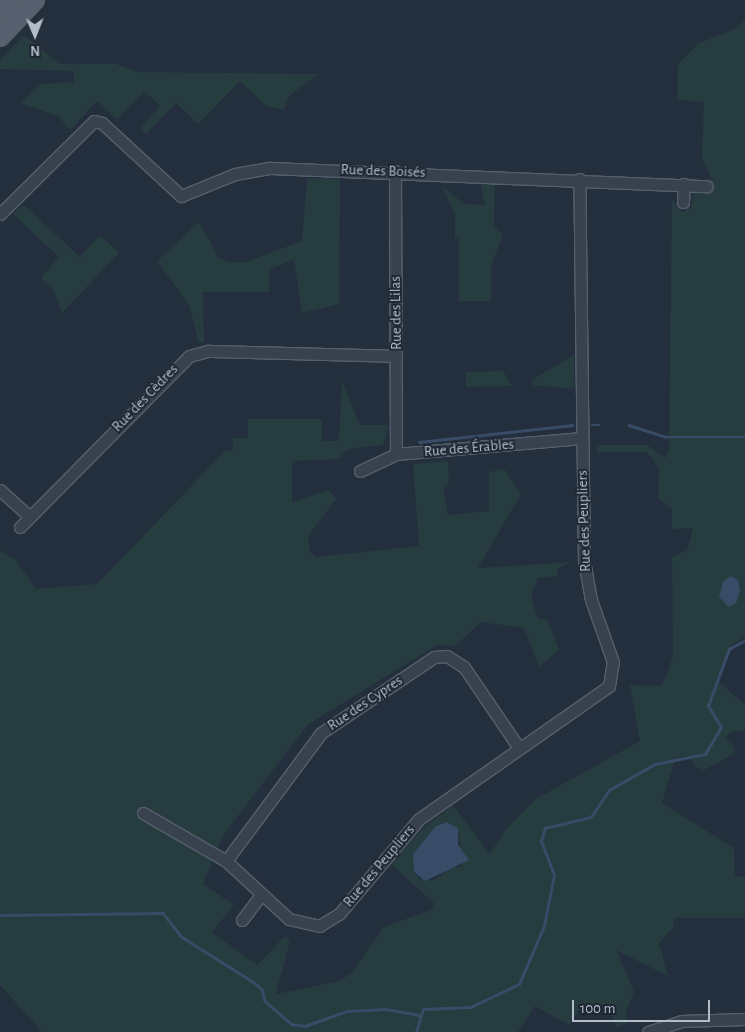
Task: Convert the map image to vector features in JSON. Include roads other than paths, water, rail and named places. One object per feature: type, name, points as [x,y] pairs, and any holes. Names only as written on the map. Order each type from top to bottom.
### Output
[{"type":"main road","points":[[0,13],[12,0]]},
{"type":"main road","points":[[0,37],[35,0]]},
{"type":"street","name":"Rue des Boisés","points":[[0,214],[94,121],[102,123],[182,196],[258,169],[395,171],[707,186]]},
{"type":"street","name":"Rue des Lilas","points":[[395,171],[396,454]]},
{"type":"street","name":"Rue des Peupliers","points":[[261,896],[296,923],[319,926],[339,914],[418,819],[519,748],[598,697],[612,678],[613,662],[585,571],[579,179]]},
{"type":"street","points":[[684,184],[684,202]]},
{"type":"street","name":"Rue des Cèdres","points":[[20,528],[189,356],[208,351],[396,356]]},
{"type":"street","name":"Rue des Érables","points":[[360,471],[396,454],[582,438]]},
{"type":"street","points":[[0,490],[30,517]]},
{"type":"street","name":"Rue des Cypres","points":[[226,861],[321,733],[434,657],[447,656],[464,667],[519,748]]},
{"type":"street","points":[[142,813],[226,861],[261,896],[242,920]]},
{"type":"street","points":[[648,1032],[681,1021],[745,1019]]},
{"type":"water","points":[[731,576],[738,580],[740,591],[736,603],[729,607],[719,597],[723,582]]},
{"type":"water","points":[[446,822],[458,828],[458,845],[469,860],[425,881],[414,872],[413,854],[436,826]]},
{"type":"waterway","points":[[419,442],[572,425]]},
{"type":"waterway","points":[[592,425],[599,425]]},
{"type":"waterway","points":[[629,425],[666,437],[745,437]]},
{"type":"waterway","points":[[416,1032],[423,1009],[471,1007],[519,984],[544,926],[554,875],[541,841],[545,828],[591,817],[609,790],[655,764],[705,754],[721,727],[708,706],[729,649],[745,640]]},
{"type":"waterway","points":[[0,915],[163,913],[182,937],[262,989],[265,1001],[291,1024],[305,1026],[347,1011],[386,1009],[420,1015]]}]
